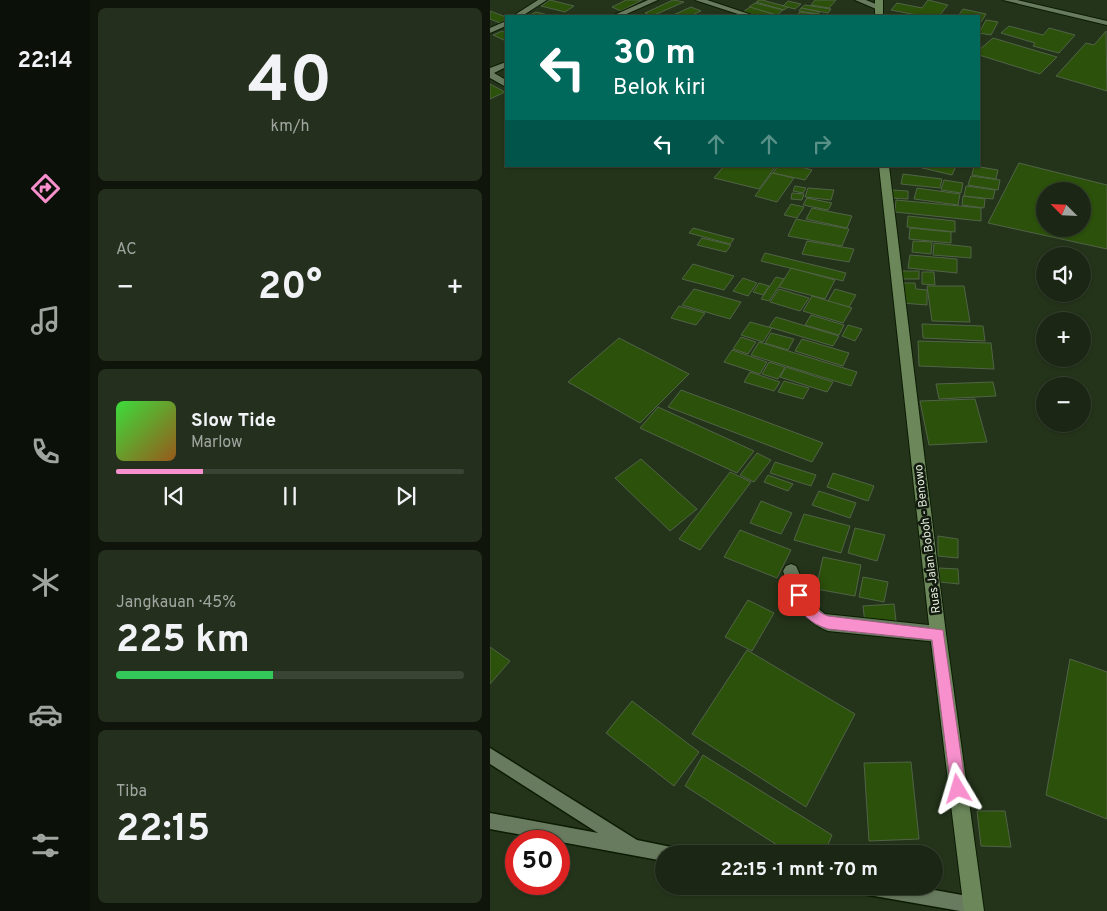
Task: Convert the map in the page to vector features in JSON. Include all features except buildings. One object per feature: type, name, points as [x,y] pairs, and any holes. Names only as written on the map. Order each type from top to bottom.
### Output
[{"type":"main road","name":"Ruas Jalan Boboh - Benowo","points":[[884,167],[938,634],[974,908]]},
{"type":"street","points":[[519,15],[543,0]]},
{"type":"street","points":[[618,15],[654,0]]},
{"type":"street","points":[[699,0],[749,15]]},
{"type":"street","points":[[859,0],[879,3]]},
{"type":"street","points":[[1007,0],[1107,23]]},
{"type":"street","points":[[490,31],[505,24]]},
{"type":"street","points":[[505,65],[490,73],[505,83]]},
{"type":"street","points":[[791,571],[799,595],[809,612],[817,619],[828,622],[938,634]]},
{"type":"lane","points":[[490,755],[636,848]]},
{"type":"lane","points":[[490,821],[655,851]]},
{"type":"lane","points":[[908,895],[974,908]]},
{"type":"route","points":[[799,595],[809,612],[817,619],[828,622],[938,634],[958,789]]}]
